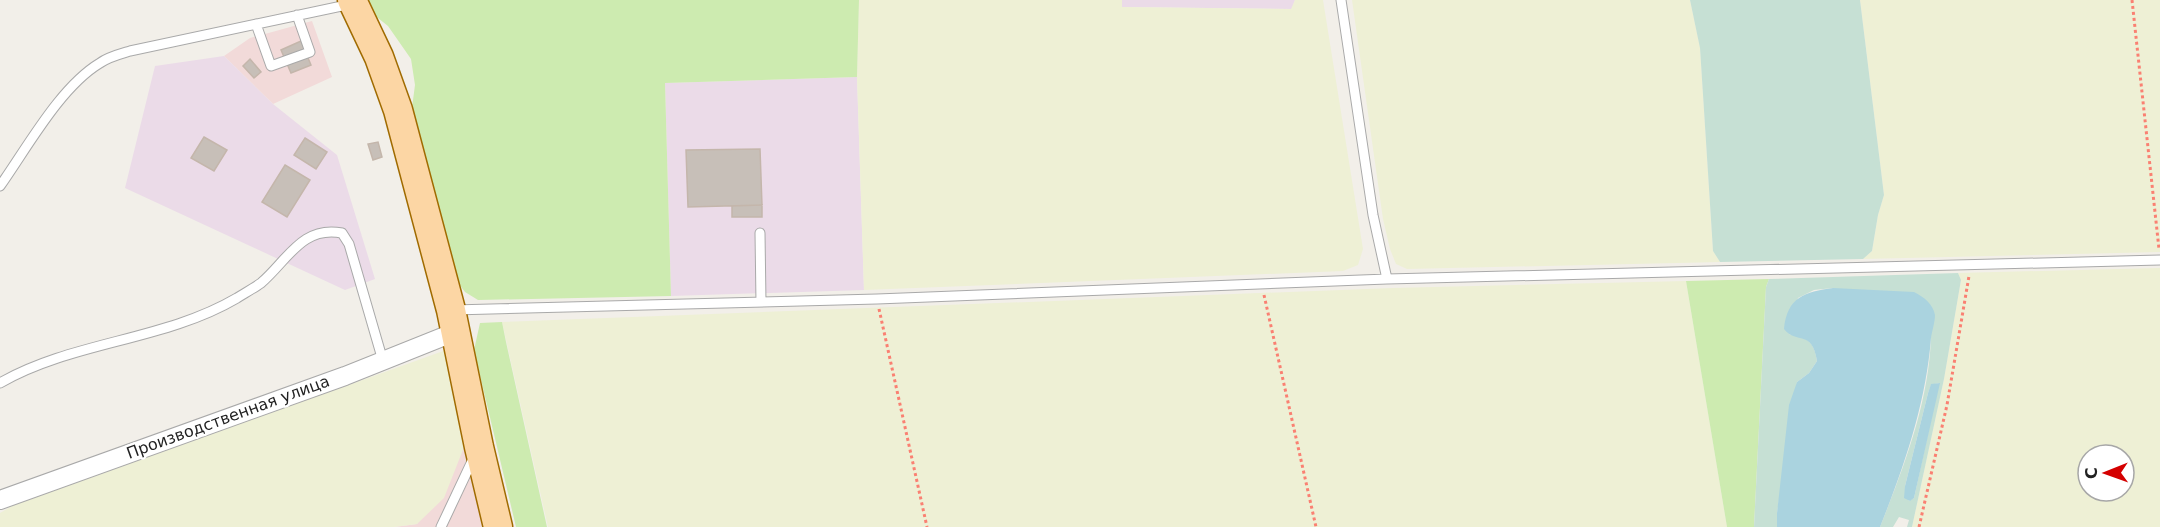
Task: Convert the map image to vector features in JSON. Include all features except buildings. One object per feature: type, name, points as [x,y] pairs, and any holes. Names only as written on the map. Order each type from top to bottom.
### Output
[{"type":"main road","points":[[353,2],[379,57],[398,110],[453,321],[498,527]]},
{"type":"street","name":"Производственная улица","points":[[0,500],[383,361],[453,321]]},
{"type":"lane","points":[[1341,0],[1373,214],[1387,279]]},
{"type":"lane","points":[[0,186],[61,100],[82,76],[101,62],[130,51],[353,2]]},
{"type":"lane","points":[[256,24],[271,66],[310,52],[297,15]]},
{"type":"lane","points":[[0,383],[36,364],[185,320],[235,299],[260,283],[305,239],[330,230],[342,233],[349,244],[383,361]]},
{"type":"lane","points":[[760,233],[762,302]]},
{"type":"lane","points":[[453,321],[762,302],[1387,279],[2160,259]]},
{"type":"lane","points":[[441,527],[479,447]]},
{"type":"path","points":[[2132,0],[2160,259]]},
{"type":"path","points":[[1919,527],[1947,405],[1971,265]]},
{"type":"path","points":[[1261,284],[1316,527]]},
{"type":"path","points":[[877,299],[927,527]]},
{"type":"shaded area","points":[[1122,0],[1295,0],[1292,9],[1122,7]]},
{"type":"shaded area","points":[[312,21],[332,77],[273,104],[224,56],[250,38]]},
{"type":"shaded area","points":[[224,56],[273,104],[337,155],[375,279],[345,290],[125,188],[155,66]]},
{"type":"shaded area","points":[[857,77],[864,290],[671,296],[665,83]]},
{"type":"shaded area","points":[[466,442],[487,527],[394,527],[417,524]]},
{"type":"green space","points":[[365,0],[859,0],[857,77],[665,83],[671,296],[478,300],[465,292],[455,279],[411,115],[415,85],[411,59],[388,26],[373,14]]},
{"type":"green space","points":[[859,0],[1122,0],[1122,7],[1291,9],[1295,0],[1323,0],[1363,249],[1358,265],[1343,271],[864,290],[857,77]]},
{"type":"green space","points":[[1352,0],[1690,0],[1700,47],[1713,251],[1720,262],[1407,269],[1396,264],[1383,219]]},
{"type":"green space","points":[[1690,0],[1860,0],[1884,195],[1872,251],[1863,259],[1720,262],[1713,251],[1700,48]]},
{"type":"green space","points":[[1860,0],[2160,0],[2160,252],[1863,259],[1872,251],[1884,195]]},
{"type":"green space","points":[[2160,268],[2160,527],[1912,527],[1944,379],[1961,280],[1958,273]]},
{"type":"green space","points":[[1958,273],[1961,280],[1944,379],[1912,527],[1907,527],[1909,520],[1899,517],[1893,527],[1880,527],[1914,434],[1926,386],[1931,337],[1833,288],[1814,290],[1798,298],[1789,334],[1809,342],[1814,349],[1817,361],[1809,373],[1797,382],[1777,513],[1777,527],[1754,527],[1766,287],[1769,279]],"holes":[[[1939,383],[1914,498],[1909,501],[1905,486],[1928,393],[1931,385]]]},
{"type":"green space","points":[[1769,279],[1766,287],[1754,527],[1727,527],[1686,281]]},
{"type":"green space","points":[[1686,281],[1727,527],[548,527],[502,322],[1393,288]]},
{"type":"green space","points":[[502,322],[547,527],[516,527],[474,350],[480,323]]},
{"type":"green space","points":[[446,350],[466,442],[444,498],[417,524],[394,527],[0,527],[0,513],[12,506]]},
{"type":"water","points":[[1833,288],[1914,292],[1930,304],[1935,318],[1919,411],[1880,527],[1777,527],[1789,405],[1797,382],[1809,373],[1817,361],[1815,351],[1808,341],[1789,334],[1784,329],[1786,318],[1793,303],[1799,298],[1806,294]]},
{"type":"water","points":[[1940,383],[1914,498],[1910,501],[1904,498],[1905,486],[1928,393],[1931,384]]}]
